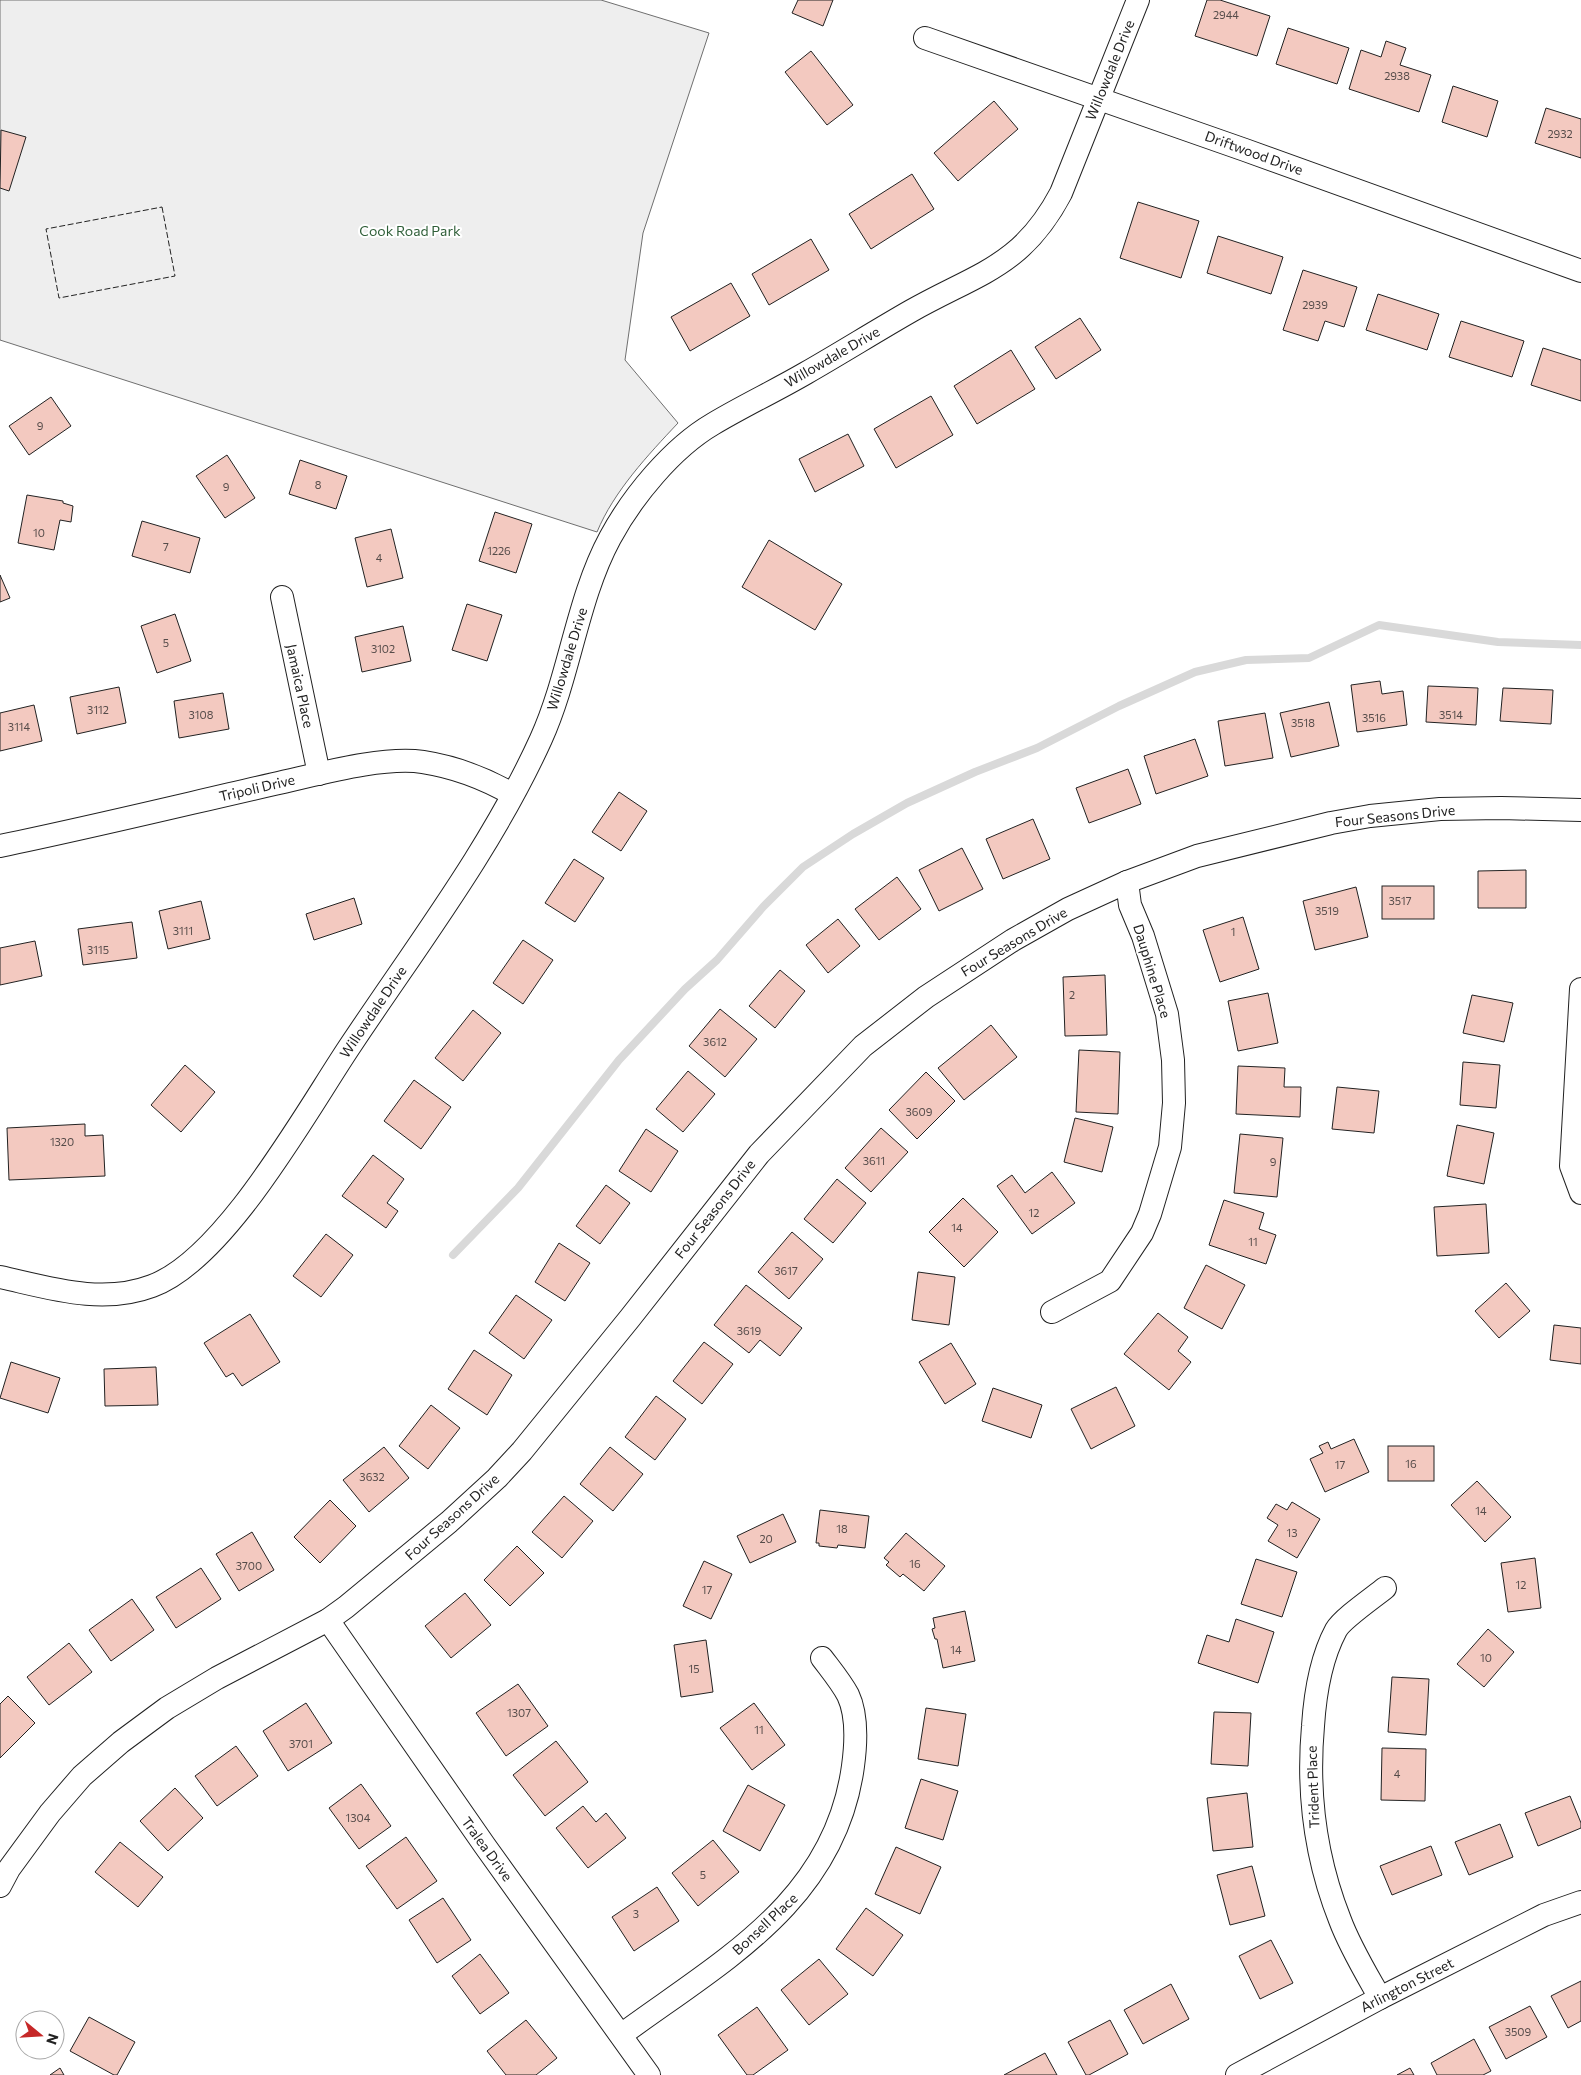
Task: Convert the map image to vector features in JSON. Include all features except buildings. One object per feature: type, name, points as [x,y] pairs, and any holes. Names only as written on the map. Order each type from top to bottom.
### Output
[{"type":"street","name":"Willowdale Drive","points":[[0,1277],[71,1293],[125,1293],[152,1286],[170,1277],[196,1259],[223,1230],[272,1166],[493,830],[541,738],[562,684],[591,581],[609,540],[628,509],[659,471],[688,442],[710,426],[806,374],[913,310],[989,272],[1026,243],[1049,215],[1061,193],[1138,0]]},
{"type":"street","name":"Driftwood Drive","points":[[925,38],[1581,271]]},
{"type":"street","name":"Jamaica Place","points":[[282,597],[319,774]]},
{"type":"street","name":"Tripoli Drive","points":[[0,846],[319,774],[378,763],[422,762],[467,772],[512,794]]},
{"type":"street","name":"Four Seasons Drive","points":[[0,1886],[9,1869],[50,1813],[82,1776],[121,1742],[167,1708],[217,1678],[328,1620],[386,1576],[498,1478],[528,1444],[630,1318],[759,1154],[863,1046],[926,997],[1013,940],[1068,909],[1127,882],[1197,856],[1331,823],[1370,816],[1440,809],[1581,810]]},
{"type":"street","name":"Dauphine Place","points":[[1052,1312],[1110,1281],[1142,1233],[1150,1214],[1170,1147],[1174,1095],[1167,1014],[1143,936],[1130,905],[1127,882]]},
{"type":"street","points":[[1581,989],[1571,1166],[1581,1193]]},
{"type":"street","name":"Trident Place","points":[[1380,1998],[1340,1921],[1325,1876],[1315,1838],[1311,1803],[1310,1759],[1314,1705],[1327,1652],[1337,1628],[1385,1588]]},
{"type":"street","name":"Tralea Drive","points":[[328,1620],[485,1846],[649,2075]]},
{"type":"street","name":"Bonsell Place","points":[[621,2035],[749,1943],[785,1908],[805,1884],[827,1849],[840,1819],[850,1786],[855,1746],[855,1725],[848,1696],[822,1658]]},
{"type":"street","name":"Arlington Street","points":[[1236,2075],[1380,1998],[1544,1915],[1581,1902]]},
{"type":"green space","name":"Cook Road Park","points":[[0,0],[601,0],[709,33],[643,233],[625,360],[678,423],[622,488],[597,532],[0,340]]},
{"type":"waterway","points":[[453,1255],[518,1188],[619,1060],[685,989],[717,960],[763,907],[803,867],[853,834],[907,803],[975,772],[1037,748],[1119,706],[1195,672],[1246,660],[1309,658],[1379,625],[1498,642],[1581,645]]},
{"type":"fence","points":[[162,207],[175,276],[59,298],[46,229],[162,207]]}]
